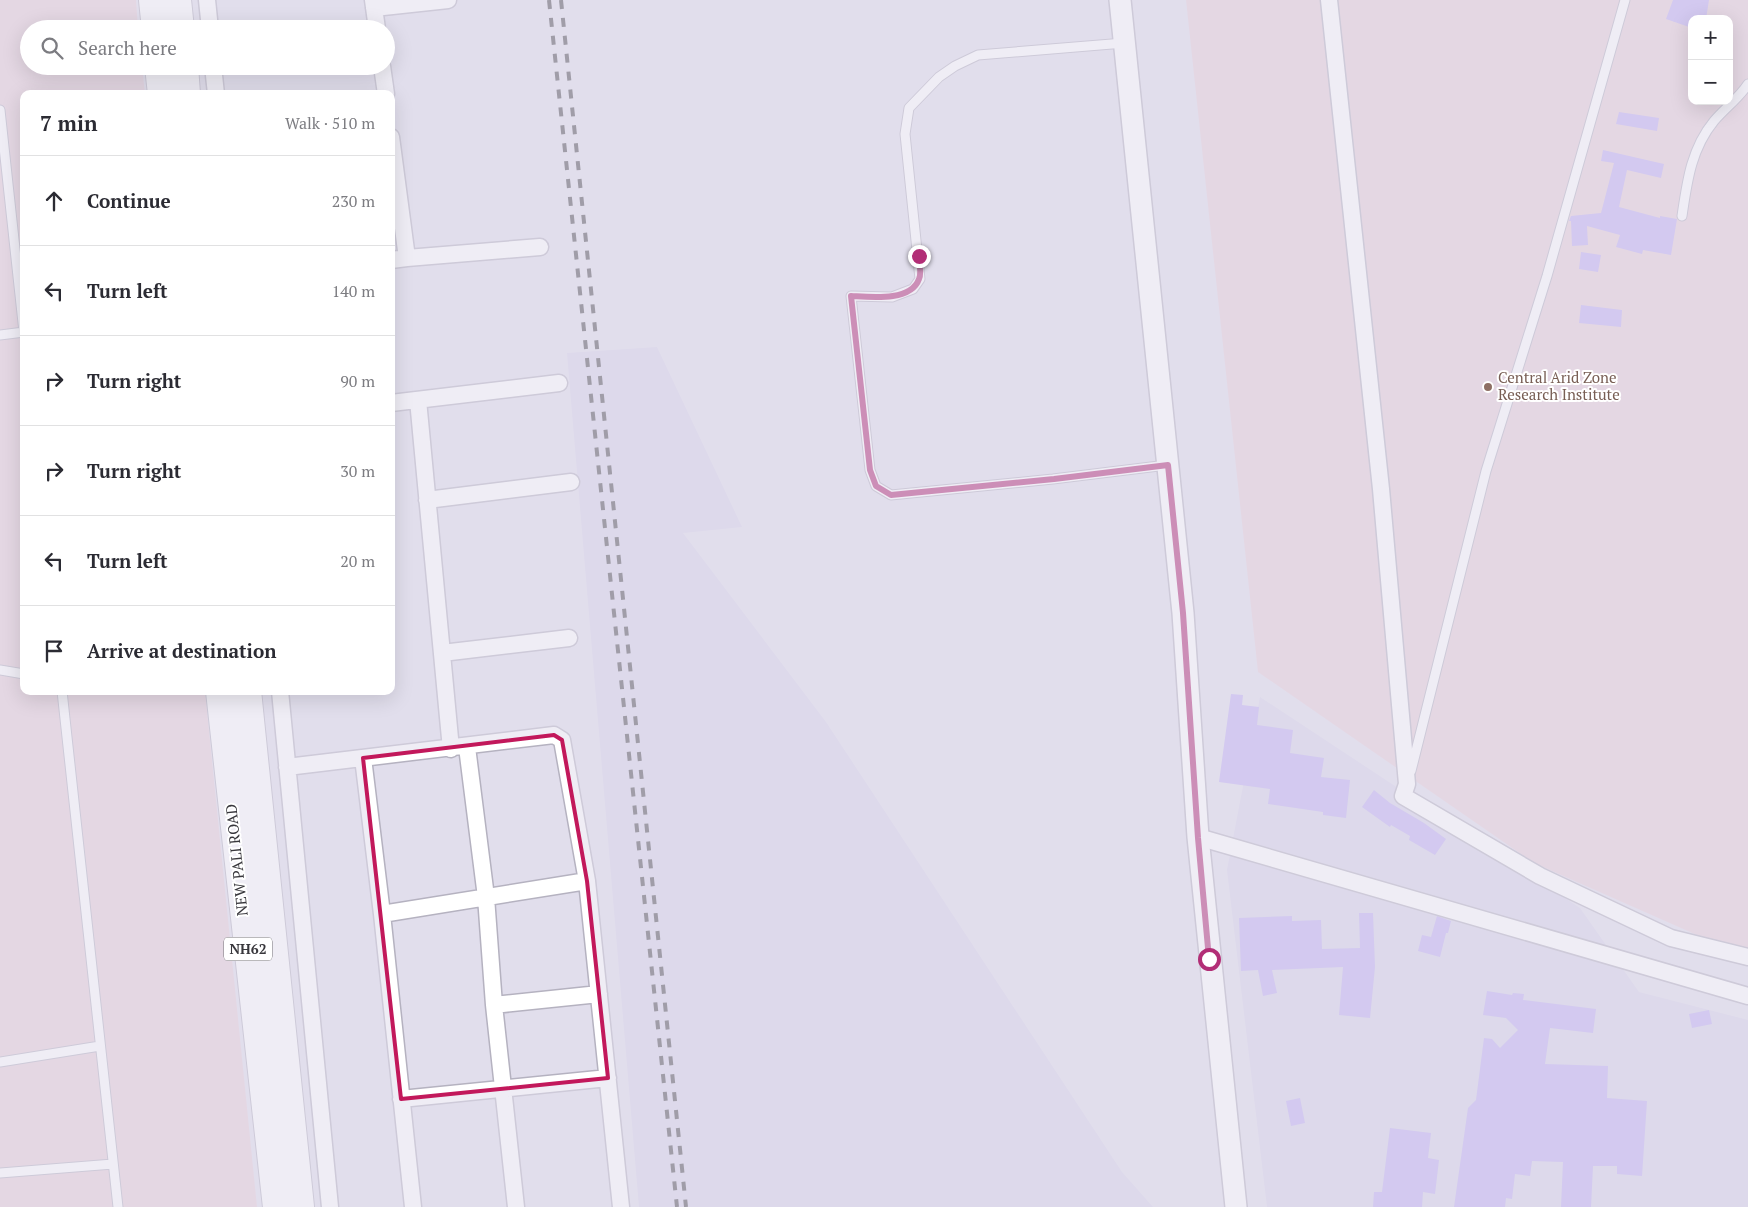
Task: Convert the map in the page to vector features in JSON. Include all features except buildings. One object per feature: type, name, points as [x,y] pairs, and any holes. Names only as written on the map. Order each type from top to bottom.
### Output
[{"type":"highway","points":[[153,0],[155,20]]},
{"type":"highway","points":[[177,0],[179,20]]},
{"type":"highway","points":[[161,75],[162,90]]},
{"type":"highway","points":[[185,75],[186,90]]},
{"type":"highway","name":"NEW PALI ROAD","points":[[220,695],[277,1207]]},
{"type":"highway","name":"NEW PALI ROAD","points":[[247,695],[300,1207]]},
{"type":"street","points":[[207,0],[209,20]]},
{"type":"street","points":[[376,20],[374,4],[448,0]]},
{"type":"street","points":[[1120,0],[1183,613],[1198,838],[1236,1207]]},
{"type":"street","points":[[1329,0],[1381,489],[1408,784],[1403,796],[1540,876],[1671,938],[1748,957]]},
{"type":"street","points":[[214,75],[216,90]]},
{"type":"street","points":[[383,75],[385,90]]},
{"type":"street","points":[[395,198],[399,259],[540,247]]},
{"type":"street","points":[[395,402],[560,382]]},
{"type":"street","points":[[418,400],[442,653],[486,897],[494,1004],[516,1207]]},
{"type":"street","points":[[427,500],[571,482]]},
{"type":"street","points":[[442,653],[569,638]]},
{"type":"street","points":[[280,695],[330,1207]]},
{"type":"street","points":[[287,767],[459,748],[554,735],[562,740],[587,881],[621,1207]]},
{"type":"street","points":[[363,758],[382,914],[413,1207]]},
{"type":"street","points":[[1198,838],[1748,996]]},
{"type":"street","points":[[382,914],[587,881]]},
{"type":"street","points":[[494,1004],[599,994]]},
{"type":"street","points":[[401,1099],[608,1078]]},
{"type":"lane","points":[[1408,784],[1486,471],[1547,276],[1625,0]]},
{"type":"lane","points":[[1124,42],[978,55],[955,66],[926,89],[909,108],[905,134],[920,279],[913,289],[892,297],[851,296],[870,470],[876,486],[891,495],[1054,479],[1168,465]]},
{"type":"lane","points":[[1682,216],[1688,172],[1697,148],[1713,122],[1748,84]]},
{"type":"lane","points":[[0,110],[20,295]]},
{"type":"lane","points":[[0,335],[20,332]]},
{"type":"lane","points":[[0,670],[20,673]]},
{"type":"lane","points":[[62,695],[118,1207]]},
{"type":"lane","points":[[0,1062],[100,1046]]},
{"type":"lane","points":[[0,1173],[113,1164]]},
{"type":"highlighted area","points":[[554,735],[562,740],[587,881],[608,1078],[401,1099],[363,758]]},
{"type":"shaded area","points":[[0,0],[136,0],[137,20],[20,20],[20,75],[143,75],[145,90],[20,90],[20,695],[205,695],[257,1207],[0,1207]]},
{"type":"shaded area","name":"Central Arid Zone Research Institute","points":[[1186,0],[1748,0],[1748,954],[1733,951],[1534,863],[1258,672]]},
{"type":"shaded area","points":[[657,347],[742,527],[683,533],[826,722],[1122,1172],[1153,1207],[639,1207],[567,353]]},
{"type":"shaded area","points":[[1260,697],[1580,908],[1639,992],[1748,1020],[1748,1207],[1267,1207],[1227,870]]},
{"type":"railway","points":[[549,0],[677,1207]]},
{"type":"railway","points":[[561,0],[686,1207]]},
{"type":"place","name":"Central Arid Zone Research Institute","points":[[1488,387]]},
{"type":"route","points":[[919,256],[920,279],[913,289],[892,297],[851,296],[870,470],[876,486],[891,495],[1054,479],[1168,465],[1183,613],[1198,838],[1209,959]]}]
